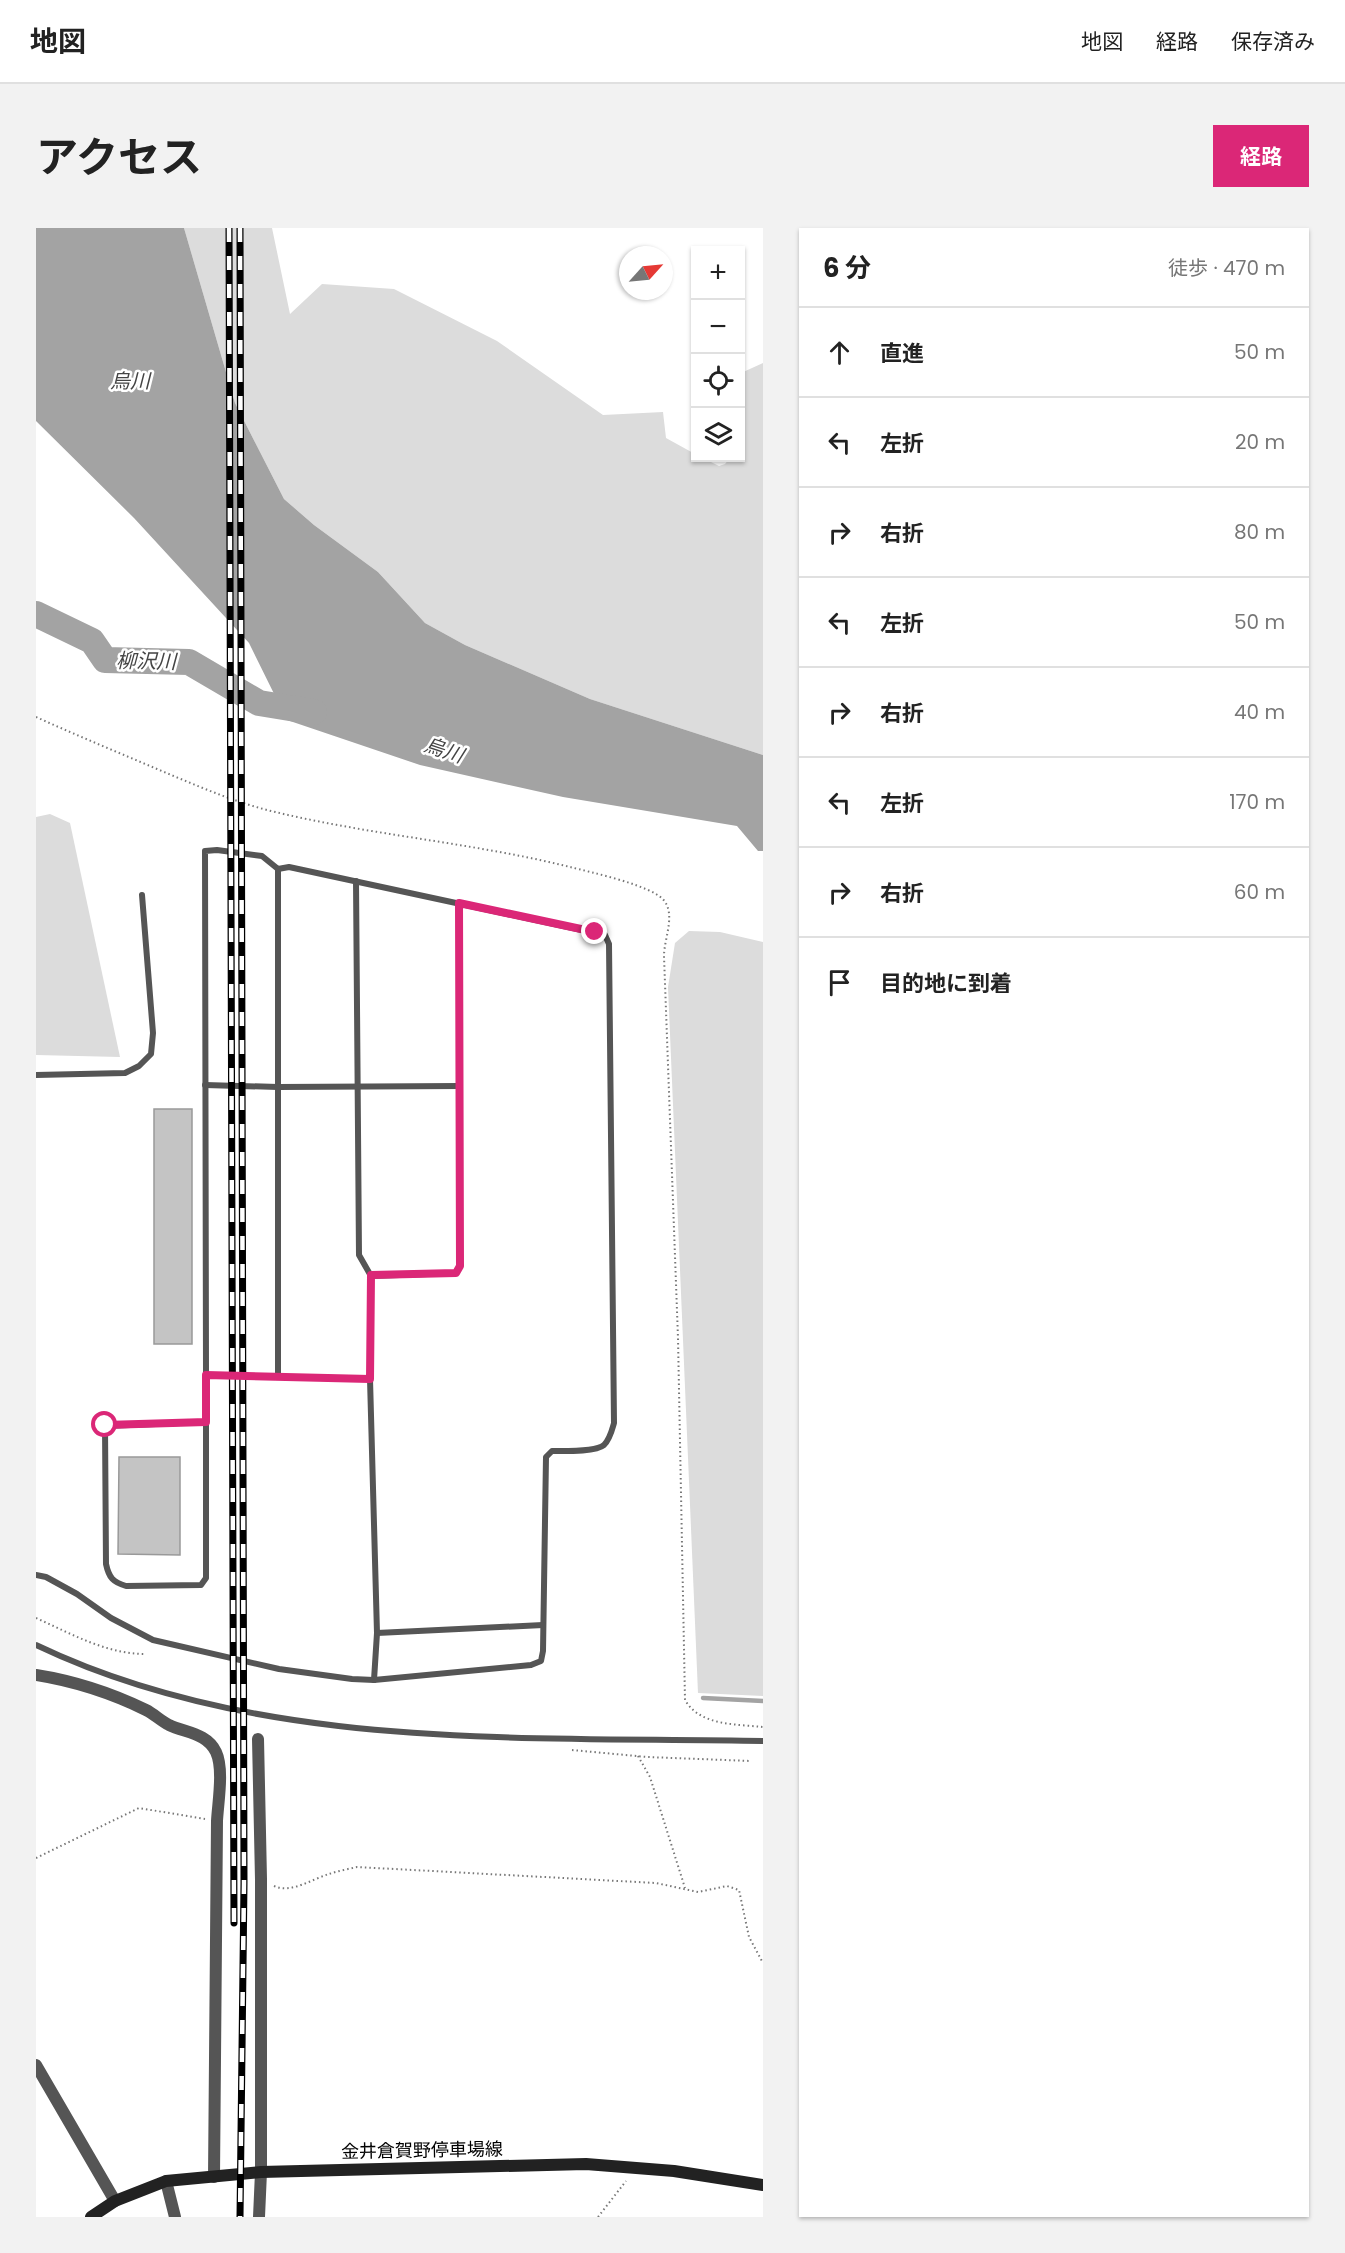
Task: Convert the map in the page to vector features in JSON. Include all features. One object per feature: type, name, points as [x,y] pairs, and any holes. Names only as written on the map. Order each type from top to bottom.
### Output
[{"type":"main road","name":"金井倉賀野停車場線","points":[[91,2217],[115,2201],[166,2181],[261,2172],[586,2164],[637,2167],[763,2185]]},
{"type":"street","points":[[36,1675],[64,1679],[108,1693],[147,1711],[169,1725],[204,1738],[216,1752],[219,1764],[214,2177]]},
{"type":"street","points":[[258,1739],[261,1879],[259,2217]]},
{"type":"street","points":[[36,2065],[115,2201]]},
{"type":"street","points":[[166,2181],[175,2217]]},
{"type":"lane","points":[[36,1575],[46,1577],[77,1594],[111,1618],[153,1640],[279,1669],[374,1680],[531,1665],[541,1661],[546,1457],[552,1451],[597,1449],[604,1445],[610,1436],[614,1423],[609,944],[605,935],[289,867],[278,868],[262,856],[217,850],[204,851],[206,1375],[206,1422],[206,1578],[201,1585],[126,1586],[114,1582],[108,1575],[106,1564],[105,1425],[206,1422]]},
{"type":"lane","points":[[278,868],[278,1376]]},
{"type":"lane","points":[[356,881],[359,1255],[371,1275],[370,1379],[377,1632],[374,1680]]},
{"type":"lane","points":[[36,1076],[125,1073],[140,1066],[151,1054],[153,1033],[142,895]]},
{"type":"lane","points":[[371,1275],[456,1273],[460,1266],[459,903]]},
{"type":"lane","points":[[205,1085],[459,1086]]},
{"type":"lane","points":[[206,1375],[370,1379]]},
{"type":"lane","points":[[377,1632],[543,1625]]},
{"type":"lane","points":[[36,1644],[90,1669],[139,1686],[206,1704],[368,1730],[539,1738],[763,1741]]},
{"type":"path","points":[[36,717],[219,795],[267,810],[392,835],[530,857],[607,876],[657,894],[665,902],[670,912],[664,942],[664,956],[678,1338],[685,1700],[690,1710],[709,1720],[763,1727]]},
{"type":"path","points":[[36,1618],[102,1648],[125,1654],[146,1654]]},
{"type":"path","points":[[571,1750],[638,1756],[751,1761]]},
{"type":"path","points":[[638,1756],[650,1777],[685,1888]]},
{"type":"path","points":[[36,1858],[139,1808],[217,1821]]},
{"type":"path","points":[[261,1879],[281,1889],[357,1867],[656,1883],[698,1892],[727,1887],[738,1890],[750,1937],[763,1963]]},
{"type":"path","points":[[598,2217],[637,2167]]},
{"type":"shaded area","points":[[184,228],[272,228],[290,314],[322,284],[394,289],[497,341],[603,415],[663,412],[666,438],[691,452],[691,462],[711,462],[719,466],[727,462],[745,462],[745,371],[763,363],[763,755],[590,699],[465,645],[425,623],[378,572],[314,525],[284,499],[235,403]]},
{"type":"shaded area","points":[[50,814],[70,823],[120,1057],[36,1055],[36,817]]},
{"type":"shaded area","points":[[689,931],[720,932],[763,942],[763,1696],[698,1693],[668,987],[675,943]]},
{"type":"water","name":"烏川","points":[[36,228],[184,228],[235,403],[284,499],[314,525],[378,572],[425,623],[465,645],[590,699],[763,755],[763,851],[758,851],[737,826],[563,797],[420,765],[287,720],[249,643],[134,518],[36,421]]},
{"type":"building","points":[[154,1109],[192,1109],[192,1344],[154,1344]]},
{"type":"building","points":[[119,1457],[180,1457],[180,1555],[118,1554]]},
{"type":"waterway","name":"柳沢川","points":[[36,614],[92,641],[105,660],[189,662],[259,703],[314,712]]},
{"type":"waterway","points":[[703,1698],[763,1701]]},
{"type":"railway","points":[[229,228],[234,1923]]},
{"type":"railway","points":[[240,228],[244,1883],[240,2217]]},
{"type":"route","points":[[105,1425],[206,1422],[206,1375],[370,1379],[371,1275],[456,1273],[460,1266],[459,903],[595,932]]}]
